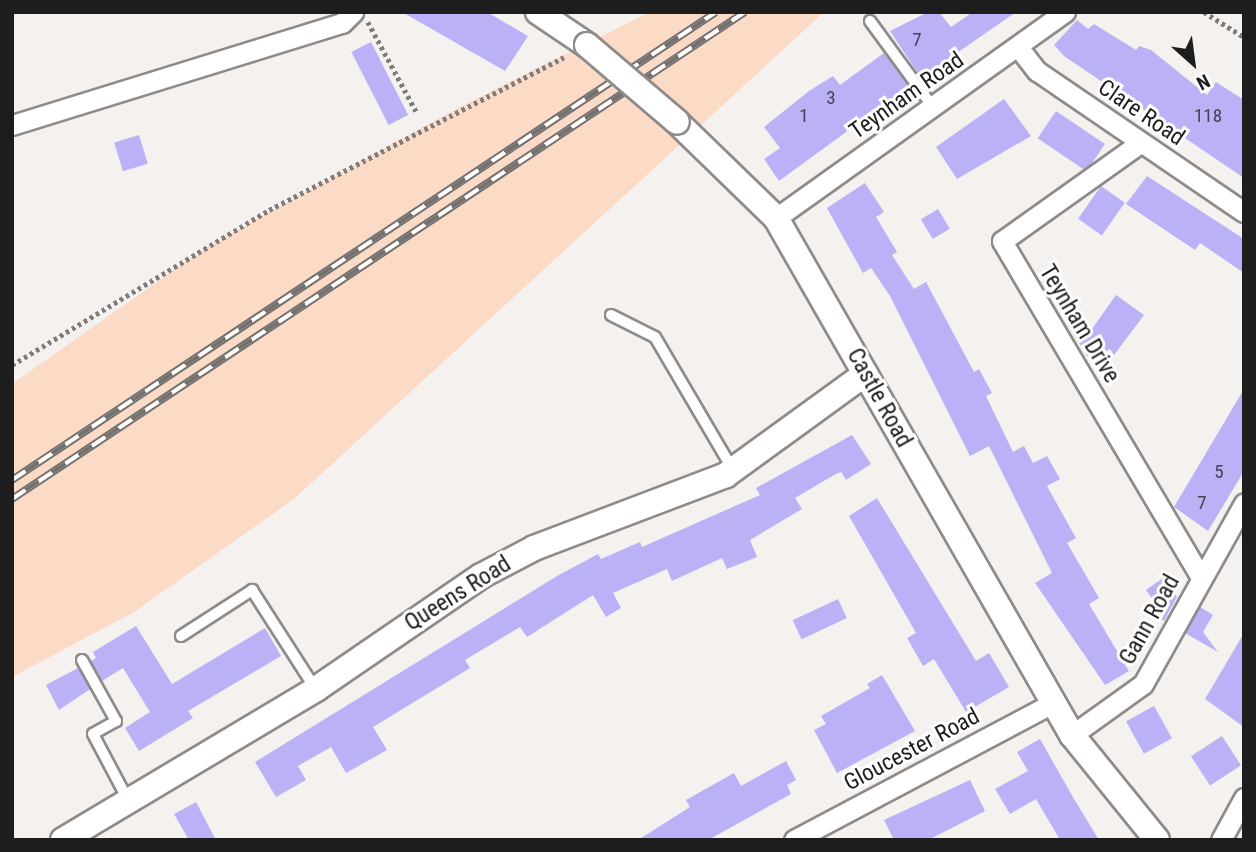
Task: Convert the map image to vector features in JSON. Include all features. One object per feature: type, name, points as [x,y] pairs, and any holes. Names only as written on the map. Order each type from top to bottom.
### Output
[{"type":"street","points":[[12,125],[342,23],[353,12]]},
{"type":"street","name":"Castle Road","points":[[538,12],[587,45],[677,122],[776,218],[1072,735],[1157,840]]},
{"type":"street","name":"Teynham Road","points":[[776,218],[934,108],[1065,12]]},
{"type":"street","name":"Clare Road","points":[[1018,47],[1037,71],[1244,212]]},
{"type":"street","name":"Teynham Drive","points":[[1140,143],[1002,241],[1201,577]]},
{"type":"street","name":"Queens Road","points":[[63,840],[93,832],[128,800],[316,689],[481,576],[534,548],[733,471],[865,374]]},
{"type":"street","name":"Gann Road","points":[[1072,735],[1143,684],[1244,503]]},
{"type":"street","name":"Gloucester Road","points":[[794,840],[1053,703]]},
{"type":"street","points":[[1221,840],[1244,798]]},
{"type":"lane","points":[[870,21],[934,108]]},
{"type":"lane","points":[[611,315],[655,337],[733,471]]},
{"type":"lane","points":[[181,636],[252,590],[316,689]]},
{"type":"lane","points":[[82,660],[116,721],[93,734],[128,800]]},
{"type":"path","points":[[363,12],[417,113]]},
{"type":"path","points":[[1204,12],[1244,37]]},
{"type":"path","points":[[12,365],[269,210],[587,45]]},
{"type":"shaded area","points":[[650,12],[824,12],[294,499],[134,612],[12,677],[12,384],[208,246],[456,109]]},
{"type":"building","points":[[402,12],[487,12],[528,36],[505,71]]},
{"type":"building","points":[[928,12],[939,12],[951,27],[973,12],[1016,12],[921,78],[890,31]]},
{"type":"building","points":[[1077,20],[1088,29],[1094,24],[1136,50],[1139,46],[1151,50],[1207,95],[1216,82],[1244,100],[1244,178],[1064,56],[1054,45]]},
{"type":"building","points":[[371,42],[408,115],[389,125],[351,52]]},
{"type":"building","points":[[884,53],[909,86],[779,181],[764,159],[780,148],[764,127],[809,91],[833,76],[840,85]]},
{"type":"building","points":[[1004,99],[1031,136],[957,179],[936,147]]},
{"type":"building","points":[[1056,111],[1105,144],[1086,171],[1038,138]]},
{"type":"building","points":[[139,135],[148,164],[123,171],[114,143]]},
{"type":"building","points":[[1147,176],[1244,239],[1244,273],[1200,243],[1195,250],[1126,204]]},
{"type":"building","points":[[865,183],[884,212],[876,217],[897,252],[892,255],[914,289],[926,282],[974,372],[979,369],[992,393],[986,396],[1013,452],[1024,446],[1033,463],[1047,456],[1060,479],[1047,486],[1076,538],[1067,543],[1099,598],[1089,604],[1129,671],[1105,685],[1035,583],[1052,573],[989,446],[970,456],[890,296],[871,268],[863,273],[827,208]]},
{"type":"building","points":[[1101,186],[1125,203],[1102,235],[1078,219]]},
{"type":"building","points":[[938,209],[950,229],[933,239],[921,219]]},
{"type":"building","points":[[1116,295],[1144,315],[1114,355],[1110,349],[1090,361],[1068,325],[1084,316],[1092,329]]},
{"type":"building","points":[[1244,389],[1244,471],[1208,531],[1174,507]]},
{"type":"building","points":[[852,435],[871,464],[846,480],[841,472],[834,475],[795,498],[802,509],[750,540],[757,557],[727,569],[722,558],[672,581],[667,569],[613,593],[621,608],[606,617],[593,595],[527,637],[520,627],[465,660],[470,668],[373,727],[387,750],[346,773],[331,747],[298,766],[306,780],[276,797],[255,762],[557,576],[598,554],[601,559],[640,542],[642,547],[760,495],[756,488]]},
{"type":"building","points":[[877,498],[976,661],[989,653],[1009,687],[966,712],[934,659],[923,666],[907,638],[916,633],[849,516]]},
{"type":"building","points":[[1163,578],[1177,597],[1164,621],[1147,610],[1156,604],[1146,590]]},
{"type":"building","points":[[838,599],[847,618],[802,639],[793,620]]},
{"type":"building","points":[[1200,607],[1213,615],[1203,632],[1218,652],[1185,633]]},
{"type":"building","points":[[136,626],[172,684],[265,628],[281,656],[188,711],[193,718],[139,751],[125,728],[150,712],[123,668],[102,681],[91,661],[96,658],[93,652]]},
{"type":"building","points":[[1244,633],[1244,727],[1205,699]]},
{"type":"building","points":[[78,668],[90,689],[59,710],[46,685]]},
{"type":"building","points":[[882,675],[915,731],[837,773],[814,730],[826,724],[821,716],[870,688],[867,684]]},
{"type":"building","points":[[1154,706],[1172,738],[1144,754],[1126,722]]},
{"type":"building","points":[[1222,736],[1241,765],[1210,786],[1191,756]]},
{"type":"building","points":[[1040,739],[1099,840],[1060,840],[1036,799],[1010,814],[995,789],[1028,771],[1017,752]]},
{"type":"building","points":[[786,761],[796,780],[787,785],[791,794],[708,840],[638,840],[690,807],[686,800],[734,773],[741,786]]},
{"type":"building","points":[[970,780],[985,811],[928,840],[894,840],[884,820]]},
{"type":"building","points":[[196,802],[216,840],[189,840],[174,814]]},
{"type":"railway","points":[[12,480],[716,12]]},
{"type":"railway","points":[[12,499],[745,12]]}]
